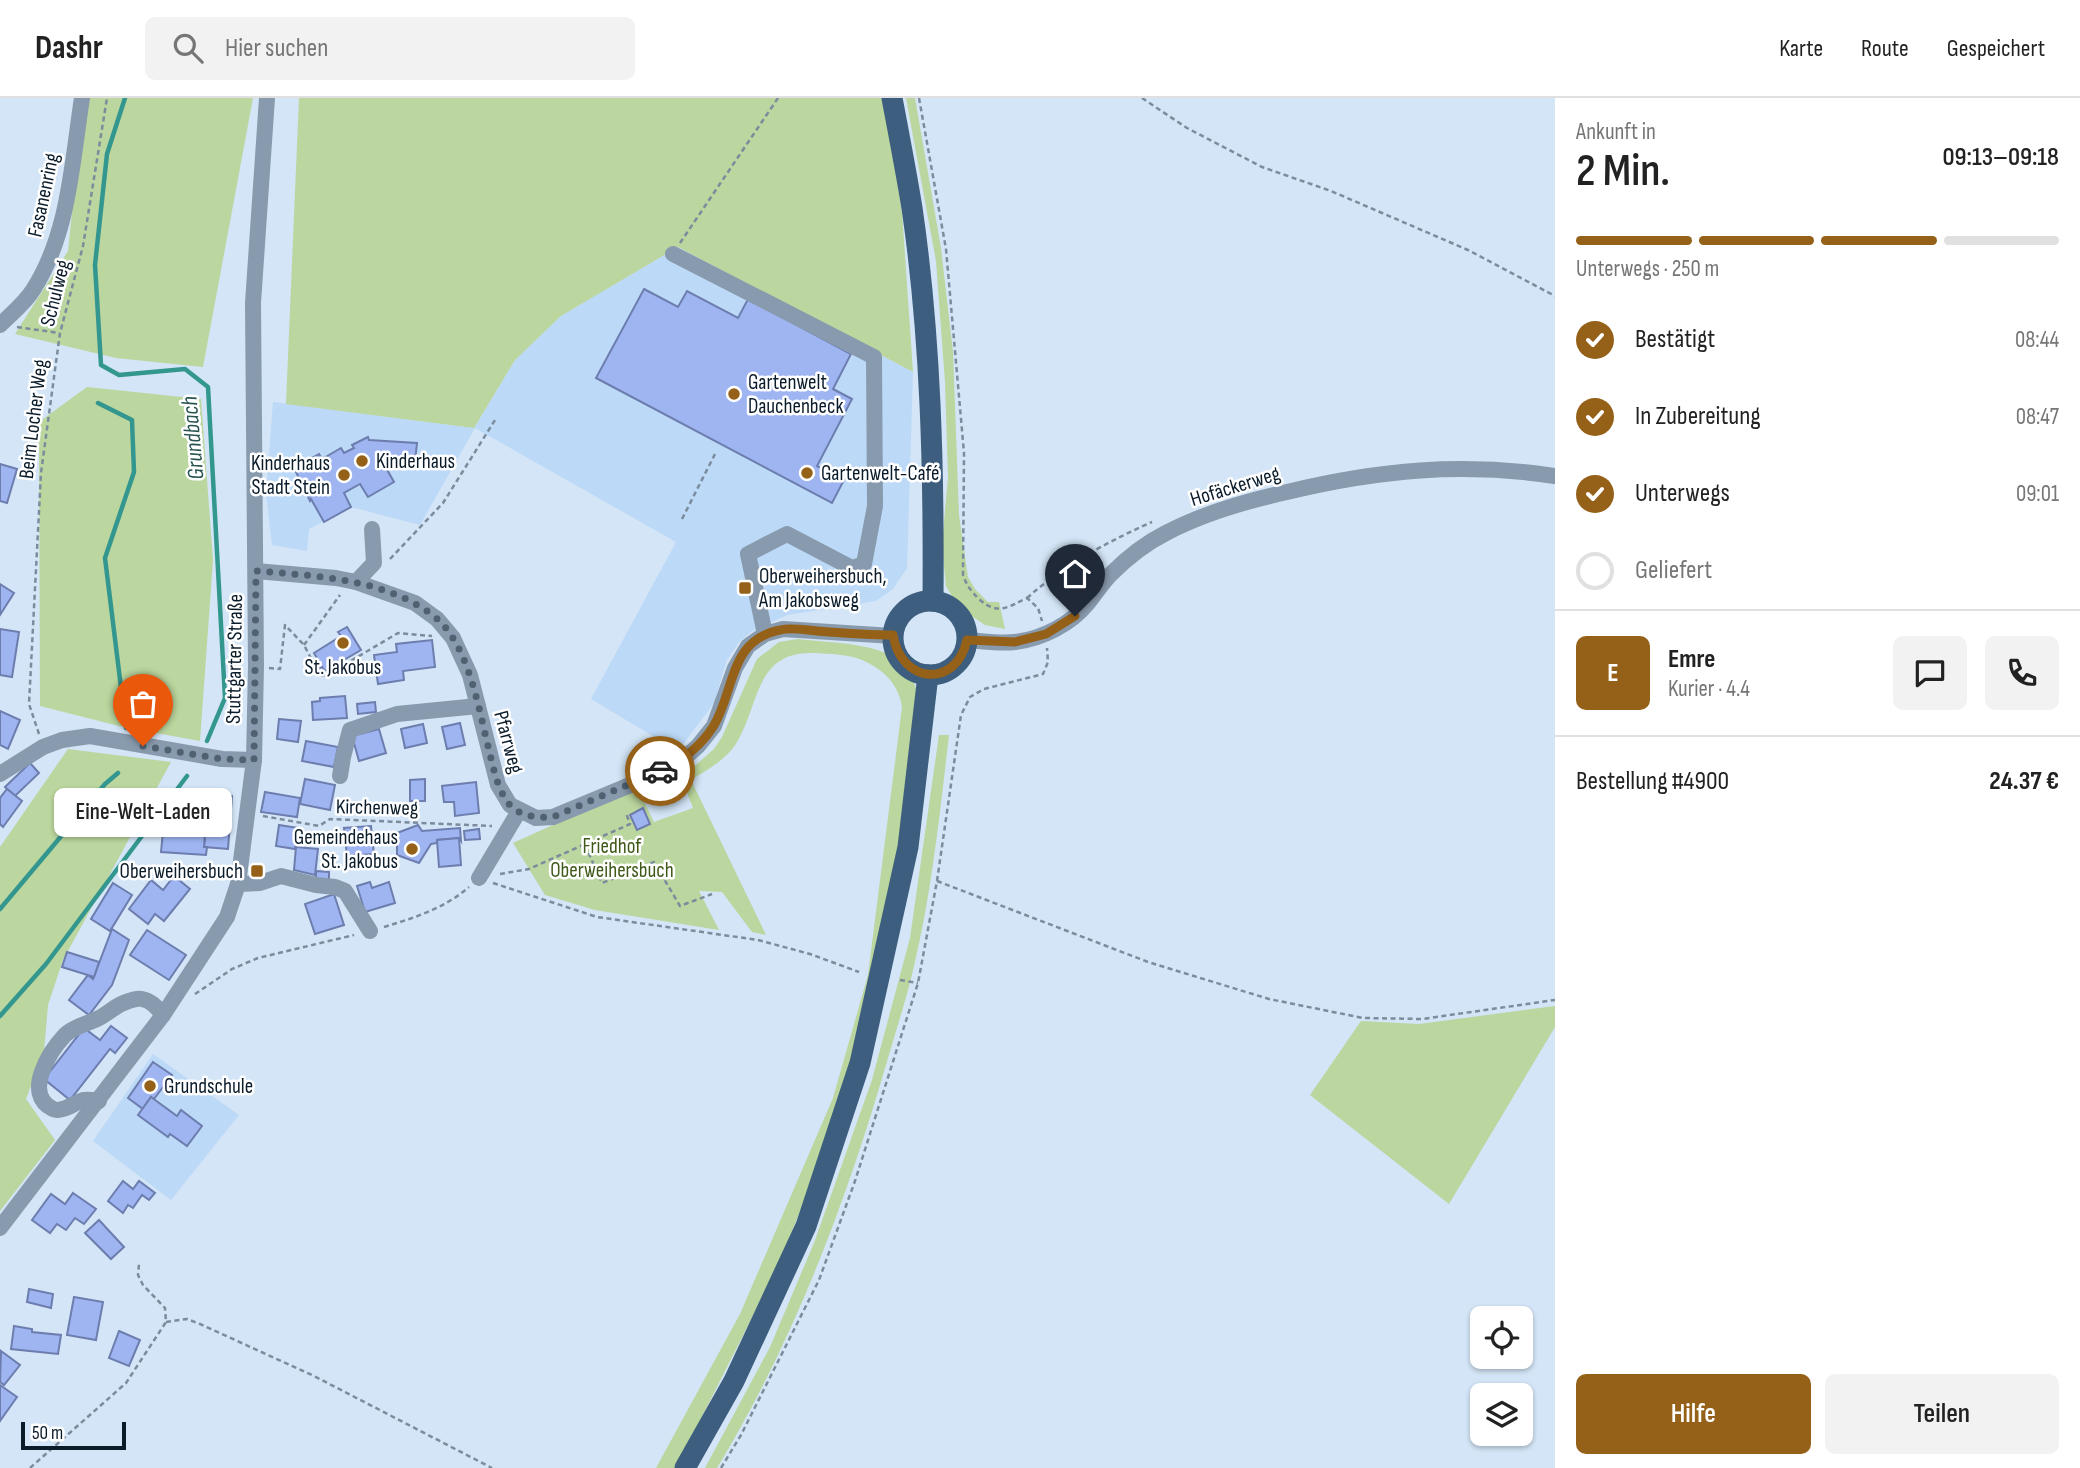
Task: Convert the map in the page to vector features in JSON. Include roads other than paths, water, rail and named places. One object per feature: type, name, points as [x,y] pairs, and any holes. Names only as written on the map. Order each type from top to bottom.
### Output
[{"type":"main road","points":[[892,98],[912,209],[925,331],[933,453],[933,601]]},
{"type":"main road","points":[[933,601],[947,604],[958,613],[965,626],[967,640],[965,651],[950,669],[928,675],[913,670],[902,661],[895,649],[893,635],[897,623],[911,606],[933,601]]},
{"type":"main road","points":[[685,1468],[734,1381],[806,1226],[860,1063],[908,847],[928,675]]},
{"type":"street","name":"Fasanenring","points":[[0,325],[32,292],[56,246],[82,98]]},
{"type":"street","name":"Stuttgarter Straße","points":[[0,1228],[163,1015],[227,917],[238,884],[254,760],[256,571],[253,303],[267,98]]},
{"type":"street","points":[[673,254],[874,356],[874,506],[864,564],[852,568],[787,534],[748,554],[765,634]]},
{"type":"street","name":"Hofäckerweg","points":[[967,640],[1015,642],[1046,634],[1075,616],[1114,571],[1145,546],[1166,533],[1207,515],[1253,500],[1357,477],[1434,468],[1488,468],[1555,476]]},
{"type":"street","points":[[353,581],[374,563],[372,529]]},
{"type":"street","name":"Pfarrweg","points":[[256,571],[353,581],[415,603],[437,619],[453,638],[470,674],[498,785],[510,805],[519,811]]},
{"type":"street","points":[[479,878],[519,811],[536,818],[553,817],[680,762],[698,746],[714,726],[735,668],[748,646],[765,634],[783,629],[893,635]]},
{"type":"street","points":[[340,776],[350,730],[397,714],[478,706]]},
{"type":"street","points":[[0,774],[43,747],[62,740],[90,736],[222,759],[254,760]]},
{"type":"street","points":[[238,884],[260,883],[281,876],[316,886],[335,887],[345,891],[370,931]]},
{"type":"street","points":[[99,1101],[86,1099],[55,1110],[41,1097],[39,1086],[45,1063],[55,1047],[66,1033],[100,1018],[127,1001],[141,999],[151,1002],[163,1015]]},
{"type":"waterway","name":"Grundbach","points":[[125,98],[107,154],[95,265],[101,365],[119,375],[185,369],[208,387],[225,698],[207,741]]},
{"type":"waterway","points":[[98,403],[132,420],[134,472],[105,558],[126,728]]},
{"type":"waterway","points":[[0,909],[105,784],[118,773]]},
{"type":"waterway","name":"Grundbach","points":[[0,1016],[46,964],[187,776]]},
{"type":"place","name":"Gartenwelt Dauchenbeck","points":[[734,394]]},
{"type":"place","name":"Kinderhaus","points":[[362,461]]},
{"type":"place","name":"Gartenwelt-Café","points":[[807,473]]},
{"type":"place","name":"Kinderhaus Stadt Stein","points":[[344,475]]},
{"type":"place","name":"Oberweihersbuch, Am Jakobsweg","points":[[745,588]]},
{"type":"place","name":"St. Jakobus","points":[[343,643]]},
{"type":"place","name":"Eine-Welt-Laden","points":[[143,746]]},
{"type":"place","name":"Gemeindehaus St. Jakobus","points":[[412,849]]},
{"type":"place","name":"Oberweihersbuch","points":[[257,871]]},
{"type":"place","name":"Grundschule","points":[[150,1086]]},
{"type":"park label","name":"Friedhof Oberweihersbuch","points":[[612,858]]}]
